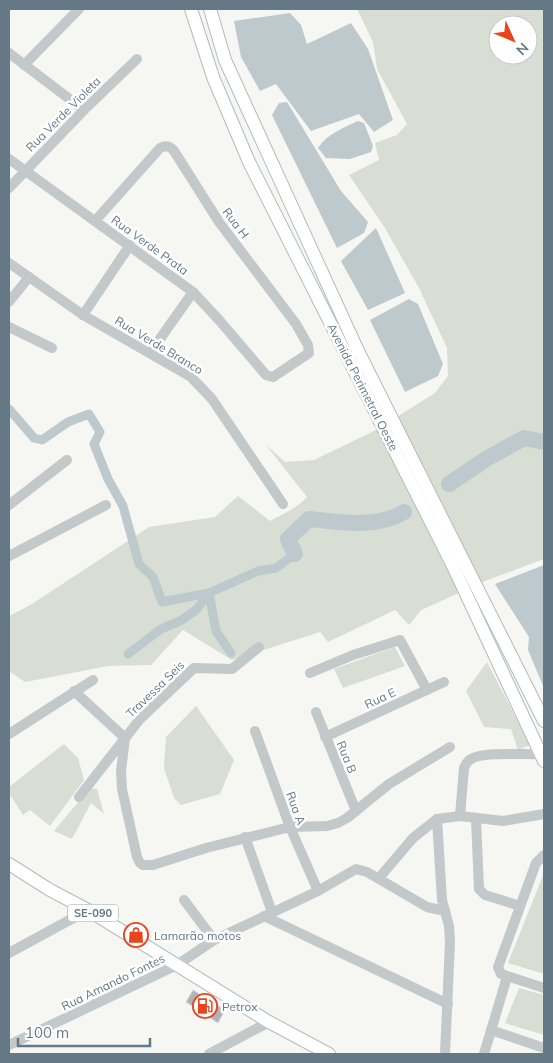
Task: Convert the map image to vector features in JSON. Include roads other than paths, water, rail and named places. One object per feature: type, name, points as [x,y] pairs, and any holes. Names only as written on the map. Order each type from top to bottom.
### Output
[{"type":"main road","name":"Avenida Perimetral Oeste","points":[[191,9],[213,77],[249,162],[453,566],[543,757]]},
{"type":"main road","name":"Avenida Perimetral Oeste","points":[[210,9],[225,60],[358,351],[544,721]]},
{"type":"main road","name":"SE-090","points":[[9,864],[50,890],[88,910],[269,1022],[329,1054]]},
{"type":"street","points":[[24,65],[79,9]]},
{"type":"street","points":[[9,53],[84,110]]},
{"type":"street","name":"Rua Verde Violeta","points":[[9,188],[84,110],[137,59]]},
{"type":"street","name":"Rua H","points":[[95,221],[160,148],[166,146],[173,148],[219,222],[258,271],[296,324],[310,350],[307,355],[273,377],[266,375],[260,369]]},
{"type":"street","name":"Rua Verde Prata","points":[[9,159],[193,292],[260,369]]},
{"type":"street","points":[[83,315],[130,245]]},
{"type":"street","name":"Rua Verde Branco","points":[[9,263],[83,315],[191,377],[205,390],[283,504]]},
{"type":"street","points":[[9,302],[30,277]]},
{"type":"street","points":[[150,353],[193,292]]},
{"type":"street","points":[[9,326],[52,348]]},
{"type":"street","points":[[9,505],[68,460]]},
{"type":"street","points":[[9,556],[106,505]]},
{"type":"street","points":[[310,674],[353,655],[400,640],[427,690]]},
{"type":"street","name":"Travessa Seis","points":[[79,797],[150,707],[194,668],[232,668],[259,646]]},
{"type":"street","points":[[9,734],[93,680]]},
{"type":"street","name":"Rua E","points":[[325,737],[444,682]]},
{"type":"street","points":[[74,691],[125,738],[121,771],[122,789],[138,857],[142,864],[153,865],[245,837],[290,827],[332,825],[343,822],[389,784],[450,747]]},
{"type":"street","name":"Rua B","points":[[316,712],[356,811]]},
{"type":"street","name":"Rua A","points":[[255,732],[290,827],[318,891]]},
{"type":"street","points":[[460,816],[463,779],[468,761],[475,757],[495,754],[543,757]]},
{"type":"street","points":[[445,911],[426,907],[379,878],[413,838],[437,818],[460,816],[504,821],[544,814]]},
{"type":"street","points":[[437,818],[442,900],[449,926],[450,942],[445,1054]]},
{"type":"street","points":[[476,819],[479,889],[485,895],[520,906]]},
{"type":"street","points":[[245,837],[268,914],[448,1004]]},
{"type":"street","points":[[544,855],[536,863],[498,967],[501,974],[507,977],[544,988]]},
{"type":"street","name":"Rua Amando Fontes","points":[[9,1045],[177,965],[214,940],[318,891],[358,869],[379,878]]},
{"type":"street","points":[[184,900],[214,940]]},
{"type":"street","points":[[9,953],[88,910]]},
{"type":"street","points":[[484,1054],[507,977]]},
{"type":"street","points":[[209,1054],[269,1022]]},
{"type":"street","points":[[491,1030],[544,1048]]},
{"type":"waterway","points":[[9,409],[34,438],[42,440],[68,422],[89,414],[100,432],[94,444],[108,479],[123,506],[139,564],[153,577],[162,602],[209,593],[258,571],[276,568],[295,554]]},
{"type":"waterway","points":[[449,484],[486,459],[524,438],[544,442]]},
{"type":"waterway","points":[[295,554],[288,539],[309,519],[358,523],[382,521],[404,512]]},
{"type":"waterway","points":[[209,593],[216,631],[231,653]]},
{"type":"waterway","points":[[128,654],[161,629],[182,620],[197,609],[209,593]]},
{"type":"place","name":"Lamarão motos","points":[[136,935]]},
{"type":"place","name":"Petrox","points":[[205,1006]]}]
